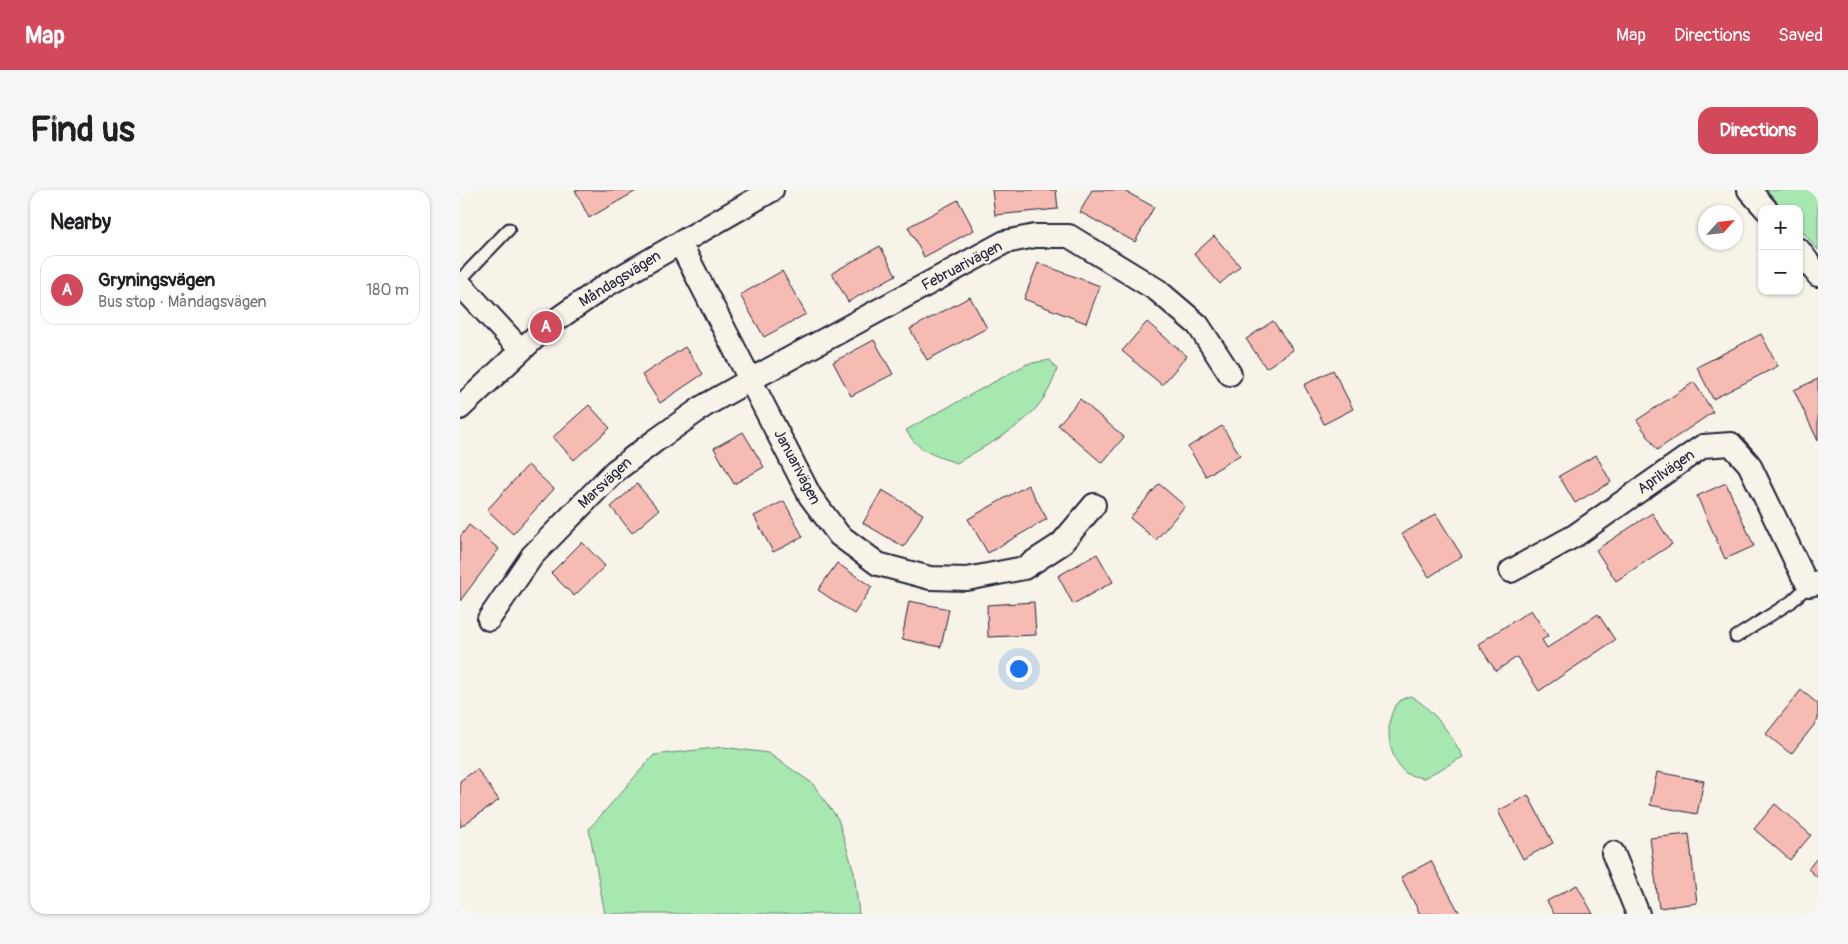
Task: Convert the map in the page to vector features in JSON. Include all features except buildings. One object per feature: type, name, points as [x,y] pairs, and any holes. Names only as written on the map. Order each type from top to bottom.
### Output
[{"type":"street","name":"Måndagsvägen","points":[[460,408],[520,349],[546,327],[605,286],[772,190]]},
{"type":"street","points":[[1748,190],[1762,205]]},
{"type":"street","name":"Februarivägen","points":[[752,380],[1005,242],[1035,236],[1070,236],[1158,290],[1198,325],[1230,374]]},
{"type":"street","name":"Januarivägen","points":[[680,243],[810,496],[839,535],[878,564],[930,578],[967,579],[1024,568],[1061,544],[1094,505]]},
{"type":"street","points":[[1803,255],[1818,275]]},
{"type":"street","points":[[460,282],[520,349]]},
{"type":"street","name":"Marsvägen","points":[[489,618],[532,556],[615,471],[704,406],[752,380]]},
{"type":"street","name":"Aprilvägen","points":[[1511,571],[1576,535],[1703,446],[1731,444],[1749,464],[1814,584]]},
{"type":"street","points":[[1613,853],[1638,914]]},
{"type":"lane","points":[[460,282],[509,229]]},
{"type":"lane","points":[[1736,637],[1791,602],[1814,584]]},
{"type":"green space","points":[[1767,190],[1818,190],[1818,250],[1803,232],[1803,205],[1780,205]]},
{"type":"green space","points":[[1050,360],[1057,369],[1050,387],[1041,402],[1017,425],[957,463],[927,452],[910,437],[906,430],[1027,364]]},
{"type":"green space","points":[[1411,696],[1427,708],[1441,723],[1463,757],[1424,778],[1408,774],[1399,766],[1393,755],[1390,743],[1390,718],[1394,708],[1401,700]]},
{"type":"green space","points":[[723,747],[768,753],[812,783],[838,819],[854,872],[859,914],[605,914],[589,829],[654,755]]},
{"type":"place","name":"Gryningsvägen","points":[[546,327]]}]
